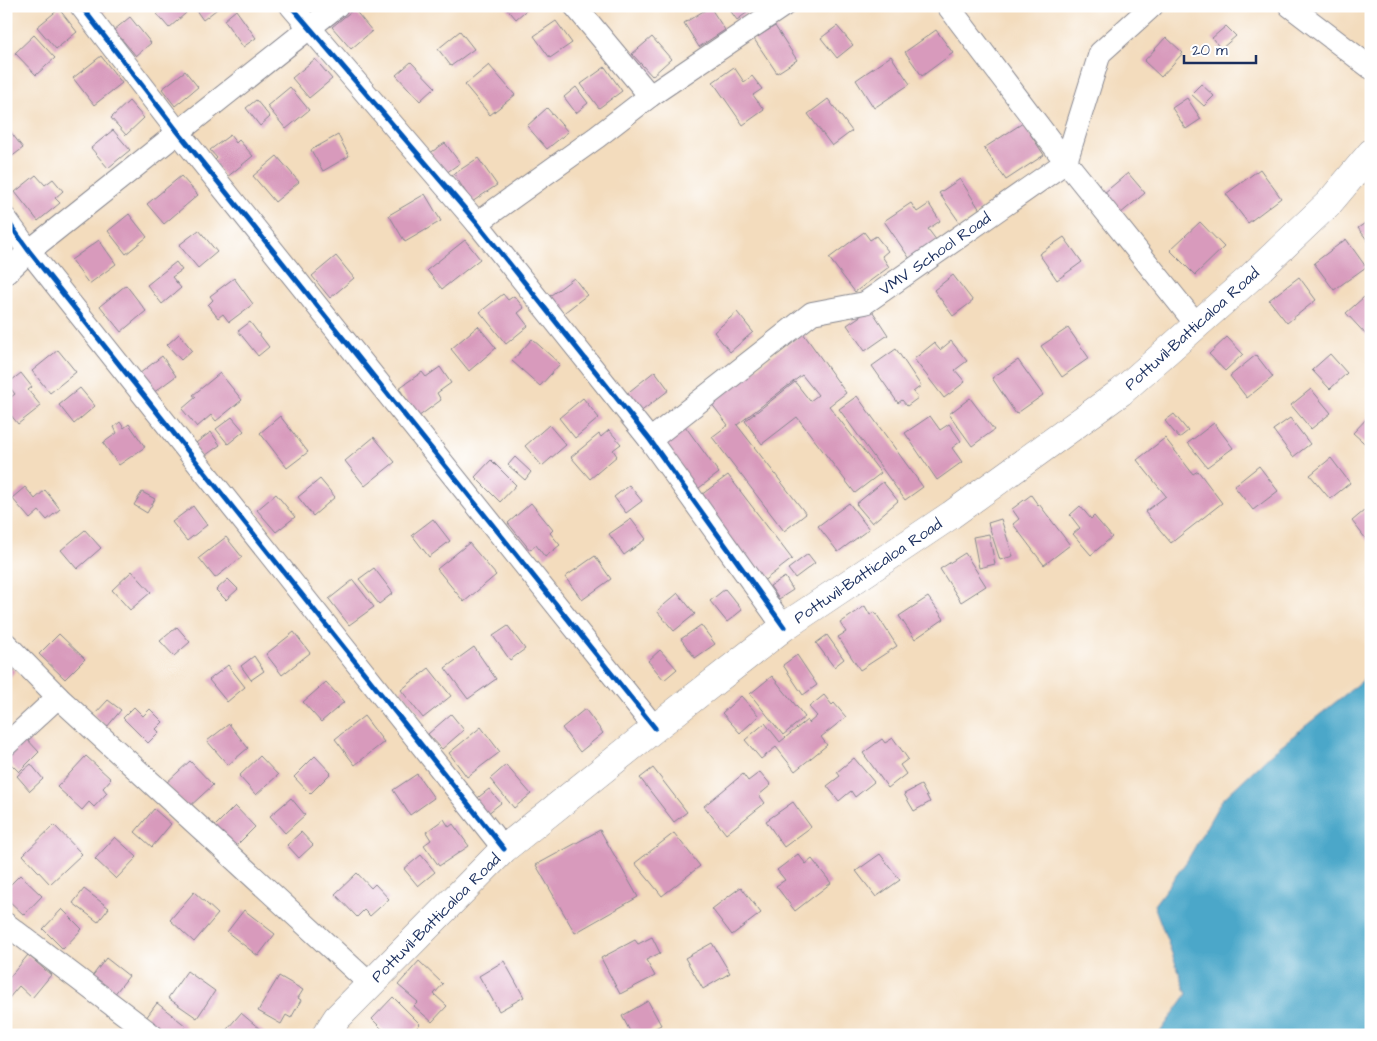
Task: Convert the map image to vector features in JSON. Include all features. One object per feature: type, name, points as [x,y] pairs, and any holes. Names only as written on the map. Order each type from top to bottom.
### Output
[{"type":"highway","name":"Pottuvil-Batticaloa Road","points":[[326,1035],[337,1018],[504,849],[784,627],[951,516],[1114,397],[1251,277],[1329,203],[1371,153]]},
{"type":"street","points":[[81,6],[178,132],[655,728]]},
{"type":"street","points":[[291,6],[477,223],[650,440],[784,627]]},
{"type":"street","points":[[6,273],[29,251],[337,6]]},
{"type":"street","points":[[575,6],[650,96]]},
{"type":"street","points":[[948,6],[1066,162],[1197,324]]},
{"type":"street","points":[[1066,162],[1100,53],[1152,6]]},
{"type":"street","points":[[1290,6],[1371,68]]},
{"type":"street","points":[[477,223],[597,138],[650,96],[771,10]]},
{"type":"street","name":"VMV School Road","points":[[650,440],[812,313],[865,303],[1066,162]]},
{"type":"street","points":[[6,219],[29,251],[504,849]]},
{"type":"street","points":[[6,644],[58,696],[370,984]]},
{"type":"street","points":[[6,745],[58,696]]},
{"type":"street","points":[[6,924],[152,1035]]},
{"type":"water","points":[[1371,674],[1371,1035],[1158,1035],[1187,994],[1154,905],[1187,861],[1221,801],[1274,751]]},
{"type":"building","points":[[97,6],[111,6],[102,13]]},
{"type":"building","points":[[166,6],[180,6],[186,13],[169,28],[157,14]]},
{"type":"building","points":[[193,6],[221,6],[203,20]]},
{"type":"building","points":[[505,6],[531,6],[516,19]]},
{"type":"building","points":[[727,6],[752,6],[753,8],[737,20]]},
{"type":"building","points":[[710,7],[725,30],[699,47],[684,23]]},
{"type":"building","points":[[59,9],[77,32],[56,49],[37,27]]},
{"type":"building","points":[[354,9],[372,31],[351,49],[332,27]]},
{"type":"building","points":[[236,10],[256,38],[243,47],[224,20]]},
{"type":"building","points":[[130,17],[151,43],[136,56],[114,30]]},
{"type":"building","points":[[556,21],[572,43],[550,58],[534,36]]},
{"type":"building","points":[[775,26],[797,60],[777,73],[754,39]]},
{"type":"building","points":[[837,26],[853,45],[837,58],[821,38]]},
{"type":"building","points":[[1226,26],[1236,36],[1221,49],[1212,38]]},
{"type":"building","points":[[936,30],[953,53],[922,76],[905,52]]},
{"type":"building","points":[[460,31],[474,49],[451,66],[438,49]]},
{"type":"building","points":[[34,35],[55,58],[36,75],[15,53]]},
{"type":"building","points":[[652,37],[671,59],[652,76],[632,54]]},
{"type":"building","points":[[1166,37],[1183,53],[1161,77],[1144,61]]},
{"type":"building","points":[[101,56],[122,83],[94,105],[73,78]]},
{"type":"building","points":[[891,56],[910,84],[874,108],[856,80]]},
{"type":"building","points":[[315,59],[332,79],[309,98],[292,78]]},
{"type":"building","points":[[411,62],[435,87],[420,101],[396,75]]},
{"type":"building","points":[[489,65],[515,95],[490,115],[465,85]]},
{"type":"building","points":[[605,67],[622,91],[599,108],[581,84]]},
{"type":"building","points":[[734,67],[744,82],[752,76],[762,89],[753,95],[764,110],[743,125],[713,82]]},
{"type":"building","points":[[185,71],[198,87],[175,106],[162,89]]},
{"type":"building","points":[[1201,84],[1214,96],[1204,106],[1191,94]]},
{"type":"building","points":[[290,87],[309,110],[286,129],[267,106]]},
{"type":"building","points":[[576,87],[588,103],[576,113],[564,97]]},
{"type":"building","points":[[1187,98],[1201,119],[1186,129],[1172,108]]},
{"type":"building","points":[[828,99],[852,131],[832,146],[808,114]]},
{"type":"building","points":[[256,100],[270,117],[260,126],[246,108]]},
{"type":"building","points":[[129,101],[144,118],[126,135],[111,118]]},
{"type":"building","points":[[547,108],[568,132],[547,149],[527,126]]},
{"type":"building","points":[[1023,123],[1044,155],[1006,180],[984,148]]},
{"type":"building","points":[[6,126],[23,148],[6,161]]},
{"type":"building","points":[[113,130],[130,150],[108,168],[91,148]]},
{"type":"building","points":[[230,135],[236,143],[239,140],[253,156],[226,178],[213,162],[217,158],[210,150]]},
{"type":"building","points":[[338,135],[349,156],[323,171],[311,150]]},
{"type":"building","points":[[445,143],[460,163],[446,173],[430,153]]},
{"type":"building","points":[[277,156],[299,182],[275,202],[253,176]]},
{"type":"building","points":[[478,158],[497,185],[472,202],[454,174]]},
{"type":"building","points":[[1260,169],[1281,198],[1248,223],[1226,194]]},
{"type":"building","points":[[1128,173],[1145,193],[1120,214],[1104,193]]},
{"type":"building","points":[[36,175],[45,185],[53,179],[63,191],[55,198],[60,203],[38,221],[15,192]]},
{"type":"building","points":[[181,176],[198,195],[164,224],[147,204]]},
{"type":"building","points":[[960,179],[980,210],[960,223],[939,193]]},
{"type":"building","points":[[425,194],[441,221],[405,242],[389,215]]},
{"type":"building","points":[[911,203],[917,212],[929,204],[940,221],[928,229],[937,241],[910,259],[884,221]]},
{"type":"building","points":[[129,214],[147,237],[126,254],[108,231]]},
{"type":"building","points":[[1371,219],[1371,245],[1358,228]]},
{"type":"building","points":[[1200,222],[1224,247],[1195,275],[1170,250]]},
{"type":"building","points":[[199,230],[217,252],[198,268],[179,245]]},
{"type":"building","points":[[864,232],[870,240],[876,236],[888,251],[882,256],[889,267],[855,292],[829,258]]},
{"type":"building","points":[[1064,237],[1082,262],[1057,280],[1039,254]]},
{"type":"building","points":[[1346,239],[1366,267],[1334,290],[1314,263]]},
{"type":"building","points":[[99,240],[116,264],[89,284],[71,260]]},
{"type":"building","points":[[465,240],[480,259],[442,289],[427,270]]},
{"type":"building","points":[[336,256],[354,278],[330,298],[312,276]]},
{"type":"building","points":[[176,262],[182,270],[172,277],[181,288],[162,304],[147,285]]},
{"type":"building","points":[[953,275],[973,301],[953,316],[934,290]]},
{"type":"building","points":[[1299,277],[1316,300],[1287,323],[1269,300]]},
{"type":"building","points":[[234,278],[253,304],[229,322],[223,314],[218,318],[208,305],[213,300],[210,296]]},
{"type":"building","points":[[574,278],[587,295],[561,315],[547,298]]},
{"type":"building","points":[[126,285],[146,311],[121,332],[100,306]]},
{"type":"building","points":[[503,294],[508,300],[514,296],[524,308],[518,313],[528,326],[506,344],[480,312]]},
{"type":"building","points":[[1364,297],[1369,304],[1371,303],[1371,340],[1346,313]]},
{"type":"building","points":[[871,309],[888,335],[865,351],[847,325]]},
{"type":"building","points":[[737,312],[753,332],[730,352],[714,332]]},
{"type":"building","points":[[250,322],[269,347],[258,356],[238,331]]},
{"type":"building","points":[[478,326],[496,348],[469,371],[451,349]]},
{"type":"building","points":[[1068,328],[1089,358],[1062,377],[1041,346]]},
{"type":"building","points":[[803,333],[846,393],[829,406],[881,473],[855,493],[797,417],[762,444],[745,421],[795,382],[810,401],[818,395],[802,375],[737,425],[806,514],[784,531],[712,437],[728,425],[711,403]]},
{"type":"building","points":[[179,334],[192,350],[181,360],[167,345]]},
{"type":"building","points":[[1227,337],[1243,354],[1225,371],[1209,354]]},
{"type":"building","points":[[532,339],[560,364],[540,386],[512,361]]},
{"type":"building","points":[[951,341],[967,361],[955,370],[965,382],[944,398],[914,359],[934,343],[940,350]]},
{"type":"building","points":[[896,349],[921,386],[913,392],[918,398],[907,406],[902,400],[898,403],[872,366]]},
{"type":"building","points":[[58,350],[76,372],[50,393],[32,371]]},
{"type":"building","points":[[1330,354],[1347,373],[1330,389],[1312,370]]},
{"type":"building","points":[[1256,355],[1273,377],[1247,398],[1230,376]]},
{"type":"building","points":[[162,356],[176,376],[153,393],[139,374]]},
{"type":"building","points":[[1018,360],[1043,395],[1016,414],[992,378]]},
{"type":"building","points":[[440,367],[451,383],[437,393],[441,400],[418,417],[399,388],[422,372],[426,377]]},
{"type":"building","points":[[655,371],[669,390],[639,413],[625,395]]},
{"type":"building","points":[[21,373],[32,387],[28,390],[41,406],[18,424],[6,409],[6,401],[15,394],[7,384]]},
{"type":"building","points":[[220,373],[242,400],[216,421],[211,415],[197,427],[182,409],[196,397],[193,395]]},
{"type":"building","points":[[80,388],[95,406],[74,424],[59,405]]},
{"type":"building","points":[[1311,389],[1331,413],[1311,429],[1291,405]]},
{"type":"building","points":[[857,396],[923,487],[905,500],[839,409]]},
{"type":"building","points":[[583,398],[599,418],[575,438],[559,418]]},
{"type":"building","points":[[970,398],[994,430],[972,446],[949,414]]},
{"type":"building","points":[[1174,414],[1188,431],[1179,438],[1165,421]]},
{"type":"building","points":[[1371,414],[1371,449],[1353,433]]},
{"type":"building","points":[[280,416],[308,452],[287,468],[260,433]]},
{"type":"building","points":[[930,416],[940,430],[949,424],[961,441],[952,448],[962,462],[937,480],[905,433]]},
{"type":"building","points":[[232,417],[244,431],[228,444],[216,429]]},
{"type":"building","points":[[1290,418],[1310,444],[1293,457],[1273,430]]},
{"type":"building","points":[[120,422],[124,428],[129,424],[145,447],[119,465],[103,443],[117,433],[114,427]]},
{"type":"building","points":[[1214,423],[1233,448],[1207,467],[1188,443]]},
{"type":"building","points":[[549,425],[566,445],[542,466],[525,446]]},
{"type":"building","points":[[685,426],[719,473],[695,491],[660,444]]},
{"type":"building","points":[[609,430],[621,444],[613,450],[617,456],[590,479],[571,457],[599,434],[601,437]]},
{"type":"building","points":[[211,432],[220,445],[202,458],[193,445]]},
{"type":"building","points":[[374,437],[395,462],[365,486],[345,461]]},
{"type":"building","points":[[1165,438],[1193,474],[1198,471],[1222,503],[1171,543],[1145,512],[1166,496],[1137,460]]},
{"type":"building","points":[[515,457],[531,472],[525,480],[508,465]]},
{"type":"building","points":[[1331,458],[1350,483],[1330,499],[1310,475]]},
{"type":"building","points":[[491,460],[516,485],[500,502],[475,477]]},
{"type":"building","points":[[1259,466],[1278,491],[1253,510],[1234,486]]},
{"type":"building","points":[[728,475],[792,559],[762,582],[697,498]]},
{"type":"building","points":[[320,479],[335,497],[313,516],[298,497]]},
{"type":"building","points":[[883,482],[898,501],[872,523],[856,504]]},
{"type":"building","points":[[629,485],[642,501],[626,513],[614,497]]},
{"type":"building","points":[[25,487],[35,499],[45,490],[60,509],[47,520],[39,511],[30,519],[12,498]]},
{"type":"building","points":[[142,492],[155,499],[147,513],[134,505]]},
{"type":"building","points":[[276,494],[295,517],[276,532],[257,510]]},
{"type":"building","points":[[1031,495],[1070,545],[1044,565],[1013,524],[1019,519],[1012,509]]},
{"type":"building","points":[[531,503],[553,530],[550,533],[560,545],[545,557],[536,545],[530,550],[508,523]]},
{"type":"building","points":[[849,503],[869,529],[838,552],[818,526]]},
{"type":"building","points":[[1371,505],[1371,542],[1369,543],[1352,521]]},
{"type":"building","points":[[193,506],[207,525],[187,541],[172,522]]},
{"type":"building","points":[[1080,506],[1091,519],[1094,516],[1112,537],[1091,555],[1073,534],[1080,528],[1070,515]]},
{"type":"building","points":[[433,519],[450,541],[429,557],[412,535]]},
{"type":"building","points":[[631,519],[646,539],[624,555],[609,534]]},
{"type":"building","points":[[1001,519],[1013,556],[1000,560],[988,523]]},
{"type":"building","points":[[85,530],[101,548],[77,569],[61,550]]},
{"type":"building","points":[[989,534],[995,564],[979,568],[973,537]]},
{"type":"building","points":[[226,537],[242,557],[215,578],[199,558]]},
{"type":"building","points":[[469,543],[496,575],[464,602],[437,569]]},
{"type":"building","points":[[965,553],[986,586],[961,602],[940,569]]},
{"type":"building","points":[[808,554],[815,563],[795,578],[788,569]]},
{"type":"building","points":[[595,556],[611,579],[582,600],[565,577]]},
{"type":"building","points":[[374,568],[393,593],[379,604],[359,579]]},
{"type":"building","points":[[132,571],[151,592],[130,610],[112,590]]},
{"type":"building","points":[[785,577],[793,590],[779,599],[770,586]]},
{"type":"building","points":[[228,579],[238,589],[226,600],[216,590]]},
{"type":"building","points":[[353,580],[374,607],[349,625],[329,599]]},
{"type":"building","points":[[725,589],[742,610],[727,622],[710,601]]},
{"type":"building","points":[[678,593],[695,614],[674,631],[657,611]]},
{"type":"building","points":[[928,597],[944,619],[915,639],[899,616]]},
{"type":"building","points":[[865,606],[870,615],[875,612],[897,646],[860,670],[838,637],[846,632],[840,623]]},
{"type":"building","points":[[701,625],[715,644],[695,658],[681,639]]},
{"type":"building","points":[[508,626],[525,649],[510,660],[493,636]]},
{"type":"building","points":[[177,627],[190,642],[174,656],[160,641]]},
{"type":"building","points":[[294,632],[310,653],[282,675],[266,654]]},
{"type":"building","points":[[59,634],[85,659],[65,679],[39,654]]},
{"type":"building","points":[[827,635],[844,659],[834,667],[816,643]]},
{"type":"building","points":[[474,647],[496,679],[468,699],[445,668]]},
{"type":"building","points":[[660,650],[677,669],[664,680],[648,661]]},
{"type":"building","points":[[797,655],[817,685],[803,695],[783,665]]},
{"type":"building","points":[[254,656],[264,671],[251,680],[241,666]]},
{"type":"building","points":[[6,664],[15,671],[6,682]]},
{"type":"building","points":[[228,665],[245,687],[227,702],[209,680]]},
{"type":"building","points":[[429,668],[451,696],[423,718],[401,690]]},
{"type":"building","points":[[772,676],[805,717],[783,735],[750,694]]},
{"type":"building","points":[[326,682],[344,702],[321,722],[303,702]]},
{"type":"building","points":[[824,695],[846,717],[821,737],[827,745],[795,771],[776,747],[761,759],[745,740],[765,723],[780,742],[807,720],[809,723],[817,716],[809,707]]},
{"type":"building","points":[[741,696],[759,716],[740,733],[722,713]]},
{"type":"building","points":[[108,700],[121,710],[107,727],[94,715]]},
{"type":"building","points":[[134,707],[143,716],[150,709],[163,722],[156,729],[159,732],[148,743],[123,718]]},
{"type":"building","points":[[585,709],[603,733],[580,752],[562,728]]},
{"type":"building","points":[[451,714],[464,730],[442,749],[428,734]]},
{"type":"building","points":[[364,716],[384,742],[355,765],[335,739]]},
{"type":"building","points":[[229,724],[248,748],[228,765],[207,741]]},
{"type":"building","points":[[481,727],[500,752],[467,777],[449,753]]},
{"type":"building","points":[[25,737],[39,752],[19,772],[6,759],[6,755]]},
{"type":"building","points":[[893,738],[908,759],[900,765],[906,774],[888,788],[863,753],[882,739],[885,743]]},
{"type":"building","points":[[86,756],[111,779],[103,788],[107,793],[94,807],[89,802],[82,810],[57,787]]},
{"type":"building","points":[[260,756],[278,775],[256,795],[239,776]]},
{"type":"building","points":[[315,756],[331,773],[310,794],[294,777]]},
{"type":"building","points":[[854,758],[874,782],[855,797],[851,791],[839,801],[827,786],[840,776],[837,772]]},
{"type":"building","points":[[190,761],[213,785],[188,808],[165,784]]},
{"type":"building","points":[[31,764],[43,779],[30,791],[17,776]]},
{"type":"building","points":[[506,765],[531,794],[514,808],[490,779]]},
{"type":"building","points":[[653,768],[687,812],[674,822],[640,778]]},
{"type":"building","points":[[760,772],[771,785],[759,795],[765,803],[726,834],[704,806],[743,774],[748,781]]},
{"type":"building","points":[[417,774],[434,798],[410,815],[393,790]]},
{"type":"building","points":[[921,785],[930,802],[914,811],[904,794]]},
{"type":"building","points":[[489,789],[501,803],[487,814],[475,800]]},
{"type":"building","points":[[291,798],[305,815],[285,833],[270,816]]},
{"type":"building","points":[[793,802],[811,827],[784,847],[766,821]]},
{"type":"building","points":[[235,806],[255,827],[232,850],[212,829]]},
{"type":"building","points":[[154,809],[171,824],[152,847],[135,832]]},
{"type":"building","points":[[444,819],[449,827],[453,824],[469,846],[439,866],[424,845],[431,840],[426,832]]},
{"type":"building","points":[[54,825],[82,854],[50,884],[23,855]]},
{"type":"building","points":[[600,830],[638,897],[575,933],[536,865]]},
{"type":"building","points":[[301,832],[313,845],[299,858],[287,845]]},
{"type":"building","points":[[674,833],[700,866],[662,896],[635,863]]},
{"type":"building","points":[[115,837],[137,857],[116,879],[95,859]]},
{"type":"building","points":[[798,854],[806,864],[812,859],[831,883],[795,911],[776,886],[785,880],[777,870]]},
{"type":"building","points":[[880,854],[900,880],[876,897],[856,871]]},
{"type":"building","points":[[421,855],[435,872],[418,886],[404,869]]},
{"type":"building","points":[[357,873],[371,888],[375,884],[389,899],[370,916],[364,910],[357,917],[335,894]]},
{"type":"building","points":[[20,875],[42,896],[24,915],[6,898],[6,889]]},
{"type":"building","points":[[741,887],[761,913],[732,935],[712,909]]},
{"type":"building","points":[[84,889],[109,908],[98,922],[73,903]]},
{"type":"building","points":[[194,892],[218,914],[194,942],[170,920]]},
{"type":"building","points":[[62,909],[82,929],[63,949],[43,929]]},
{"type":"building","points":[[244,910],[275,934],[258,956],[227,932]]},
{"type":"building","points":[[652,937],[660,953],[646,960],[655,976],[620,994],[601,958],[635,940],[638,944]]},
{"type":"building","points":[[712,943],[730,973],[703,989],[685,958]]},
{"type":"building","points":[[28,955],[51,975],[32,998],[19,986],[9,998],[6,995],[6,976],[9,978]]},
{"type":"building","points":[[106,958],[129,976],[113,996],[91,978]]},
{"type":"building","points":[[419,961],[443,984],[434,994],[447,1006],[432,1022],[414,1006],[418,1002],[398,985]]},
{"type":"building","points":[[504,961],[524,997],[499,1011],[479,976]]},
{"type":"building","points":[[187,971],[215,991],[197,1018],[168,998]]},
{"type":"building","points":[[279,976],[303,990],[298,998],[301,1000],[291,1018],[286,1015],[281,1024],[258,1011]]},
{"type":"building","points":[[393,997],[420,1024],[410,1035],[388,1035],[372,1019]]},
{"type":"building","points":[[648,1001],[661,1025],[642,1035],[632,1035],[622,1016]]},
{"type":"building","points":[[157,1003],[186,1026],[179,1035],[160,1035],[143,1022]]},
{"type":"building","points":[[241,1013],[267,1035],[222,1035]]},
{"type":"cycle path","points":[[81,6],[178,132],[655,728]]},
{"type":"cycle path","points":[[291,6],[477,223],[650,440],[784,627]]},
{"type":"cycle path","points":[[6,219],[29,251],[504,849]]}]
